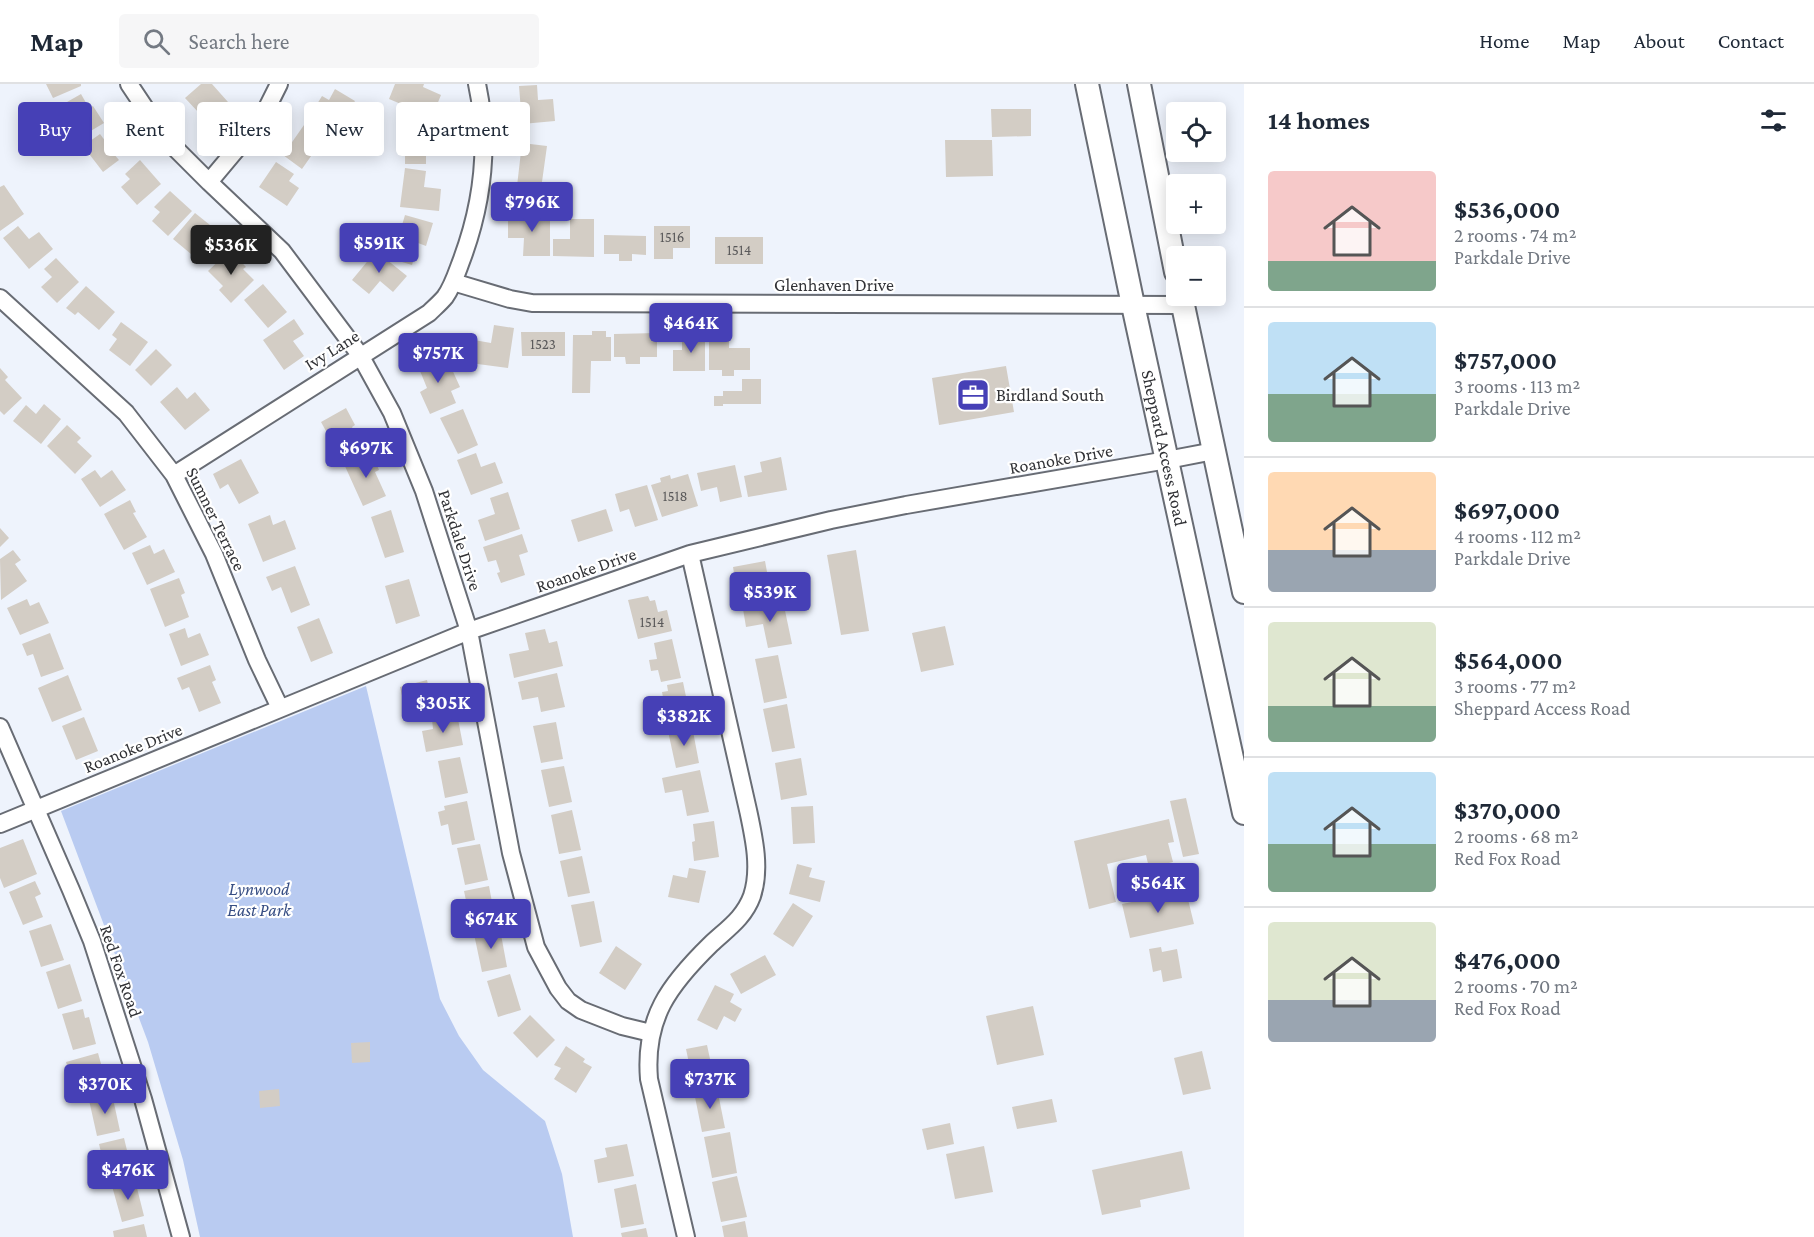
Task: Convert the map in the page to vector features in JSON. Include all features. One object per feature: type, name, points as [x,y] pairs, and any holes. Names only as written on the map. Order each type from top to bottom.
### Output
[{"type":"main road","name":"Sheppard Access Road","points":[[1087,84],[1167,460],[1236,736],[1244,813]]},
{"type":"main road","points":[[1139,84],[1171,246]]},
{"type":"main road","points":[[1182,306],[1244,592]]},
{"type":"street","name":"Parkdale Drive","points":[[129,84],[165,138],[282,251],[360,355],[392,413],[424,491],[469,631],[511,853],[540,956],[568,1001],[581,1010],[622,1026],[651,1033]]},
{"type":"street","points":[[209,182],[261,120],[279,84]]},
{"type":"street","name":"Ivy Lane","points":[[174,475],[429,313],[445,297],[472,231],[481,189],[485,151],[477,84]]},
{"type":"street","name":"Glenhaven Drive","points":[[453,282],[532,303],[1133,305],[1166,302]]},
{"type":"street","name":"Sumner Terrace","points":[[0,298],[126,413],[174,475],[214,554],[257,660],[280,708]]},
{"type":"street","name":"Roanoke Drive","points":[[0,824],[469,631],[690,554],[831,520],[906,505],[1214,451]]},
{"type":"street","points":[[686,1237],[649,1079],[651,1033],[674,982],[733,926],[745,910],[752,895],[756,871],[755,843],[690,554]]},
{"type":"street","name":"Red Fox Road","points":[[0,727],[92,942],[143,1099],[181,1237]]},
{"type":"green space","name":"Lynwood East Park","points":[[366,686],[440,999],[459,1036],[483,1070],[545,1121],[562,1174],[573,1237],[200,1237],[183,1160],[148,1042],[61,811]]},
{"type":"building","points":[[46,84],[81,84],[81,86],[53,98]]},
{"type":"building","points":[[201,84],[212,84],[228,102],[197,102],[197,111],[185,98]]},
{"type":"building","points":[[395,84],[424,84],[423,87],[441,95],[438,102],[396,102],[389,99]]},
{"type":"building","points":[[537,85],[538,100],[553,99],[555,121],[530,123],[530,102],[520,102],[519,86]]},
{"type":"building","points":[[335,89],[355,101],[318,102],[322,96],[329,100]]},
{"type":"building","points":[[81,94],[86,102],[67,102]]},
{"type":"building","points":[[92,106],[93,106],[104,123],[92,130]]},
{"type":"building","points":[[991,109],[1031,109],[1031,136],[992,137]]},
{"type":"building","points":[[304,125],[304,156],[311,156],[302,169],[284,156],[292,156],[292,142]]},
{"type":"building","points":[[100,134],[104,139],[104,156],[116,156],[119,160],[103,172],[91,156],[92,140]]},
{"type":"building","points":[[945,140],[992,140],[993,176],[946,177]]},
{"type":"building","points":[[530,144],[547,146],[541,189],[517,186],[520,156],[530,156]]},
{"type":"building","points":[[405,156],[426,156],[426,164],[405,164]]},
{"type":"building","points":[[140,160],[161,184],[137,205],[121,187],[130,179],[125,174]]},
{"type":"building","points":[[276,162],[294,174],[289,181],[299,188],[287,206],[259,187]]},
{"type":"building","points":[[405,168],[426,171],[424,187],[441,189],[439,211],[400,207]]},
{"type":"building","points":[[4,185],[24,214],[0,231],[0,187]]},
{"type":"building","points":[[170,191],[192,211],[168,236],[152,221],[160,212],[154,207]]},
{"type":"building","points":[[195,213],[220,233],[210,245],[204,240],[191,254],[173,239]]},
{"type":"building","points":[[405,215],[433,223],[426,246],[418,243],[412,265],[392,259]]},
{"type":"building","points":[[508,215],[550,215],[550,256],[523,256],[524,238],[508,238]]},
{"type":"building","points":[[570,219],[594,219],[594,257],[553,256],[553,239],[570,239]]},
{"type":"building","points":[[18,226],[29,239],[39,232],[53,249],[29,269],[3,238]]},
{"type":"building","points":[[654,226],[690,226],[690,248],[673,248],[673,259],[654,259]]},
{"type":"building","points":[[604,235],[646,236],[646,255],[632,254],[632,261],[619,261],[619,254],[604,254]]},
{"type":"building","points":[[715,237],[763,237],[763,264],[715,264]]},
{"type":"building","points":[[230,250],[246,267],[243,269],[254,280],[231,303],[219,290],[223,286],[208,271]]},
{"type":"building","points":[[376,251],[407,276],[393,292],[380,281],[369,294],[352,280]]},
{"type":"building","points":[[56,258],[79,282],[57,303],[41,287],[52,277],[44,269]]},
{"type":"building","points":[[263,284],[287,312],[268,328],[244,300]]},
{"type":"building","points":[[86,286],[115,312],[99,330],[78,312],[75,315],[66,308]]},
{"type":"building","points":[[294,319],[304,334],[293,341],[304,356],[284,370],[263,340]]},
{"type":"building","points":[[121,322],[148,342],[130,366],[109,350],[117,339],[112,335]]},
{"type":"building","points":[[494,325],[514,328],[508,368],[470,363],[474,340],[491,343]]},
{"type":"building","points":[[709,326],[729,327],[729,348],[750,348],[750,370],[734,370],[734,376],[722,376],[722,370],[709,370]]},
{"type":"building","points":[[592,331],[606,331],[606,337],[611,337],[611,361],[591,361],[590,393],[572,393],[573,335],[592,335]]},
{"type":"building","points":[[521,332],[565,332],[565,356],[522,356]]},
{"type":"building","points":[[657,333],[657,357],[640,357],[640,364],[626,364],[625,357],[614,357],[614,334]]},
{"type":"building","points":[[682,335],[705,335],[705,371],[673,371],[673,350],[682,350]]},
{"type":"building","points":[[156,349],[172,365],[151,386],[135,370]]},
{"type":"building","points":[[445,354],[460,387],[451,391],[456,403],[430,414],[420,392],[427,388],[418,366]]},
{"type":"building","name":"Birdland South","points":[[1006,366],[1014,412],[939,425],[932,378]]},
{"type":"building","points":[[0,368],[8,377],[5,380],[22,398],[4,415],[0,411]]},
{"type":"building","points":[[742,379],[761,379],[761,404],[714,406],[714,396],[723,396],[723,391],[742,391]]},
{"type":"building","points":[[177,387],[187,399],[195,392],[210,410],[185,430],[160,402]]},
{"type":"building","points":[[44,404],[61,419],[41,444],[13,421],[26,405],[36,414]]},
{"type":"building","points":[[346,408],[355,425],[352,427],[361,445],[341,456],[337,448],[341,446],[337,439],[332,442],[321,422]]},
{"type":"building","points":[[463,409],[478,445],[458,454],[440,418]]},
{"type":"building","points":[[67,425],[81,438],[77,442],[92,456],[75,474],[47,446]]},
{"type":"building","points":[[372,452],[379,470],[375,472],[386,496],[363,506],[344,464]]},
{"type":"building","points":[[476,453],[481,467],[495,462],[503,483],[471,495],[457,460]]},
{"type":"building","points":[[781,457],[787,490],[748,497],[744,476],[762,472],[760,462]]},
{"type":"building","points":[[241,459],[259,493],[239,504],[228,484],[220,489],[213,474]]},
{"type":"building","points":[[735,465],[742,497],[720,502],[717,487],[701,491],[697,473]]},
{"type":"building","points":[[95,470],[101,478],[112,470],[126,490],[100,507],[81,479]]},
{"type":"building","points":[[688,474],[698,506],[662,517],[651,485],[661,482],[660,478],[670,475],[671,479]]},
{"type":"building","points":[[647,485],[658,520],[635,527],[629,509],[620,512],[615,494]]},
{"type":"building","points":[[508,492],[520,529],[485,541],[478,520],[495,514],[490,498]]},
{"type":"building","points":[[130,500],[136,512],[133,513],[147,537],[124,550],[104,514]]},
{"type":"building","points":[[606,509],[613,531],[578,542],[571,520]]},
{"type":"building","points":[[391,510],[404,552],[385,558],[371,517]]},
{"type":"building","points":[[270,515],[273,525],[285,520],[296,549],[263,562],[248,524]]},
{"type":"building","points":[[0,528],[9,538],[0,547]]},
{"type":"building","points":[[522,534],[528,552],[519,555],[525,575],[501,583],[496,560],[488,562],[483,547]]},
{"type":"building","points":[[150,545],[154,554],[164,549],[175,572],[147,585],[132,553]]},
{"type":"building","points":[[13,550],[21,560],[15,564],[27,581],[1,600],[0,559]]},
{"type":"building","points":[[856,550],[869,631],[841,635],[827,555]]},
{"type":"building","points":[[765,561],[772,599],[745,604],[740,578],[735,579],[733,567]]},
{"type":"building","points":[[295,566],[310,605],[291,613],[281,587],[272,591],[266,577]]},
{"type":"building","points":[[179,578],[185,593],[181,595],[189,617],[165,627],[150,589]]},
{"type":"building","points":[[409,579],[420,616],[396,624],[385,586]]},
{"type":"building","points":[[648,596],[650,601],[655,600],[658,612],[667,610],[672,631],[638,639],[628,600]]},
{"type":"building","points":[[27,599],[30,606],[39,602],[49,623],[20,635],[7,608]]},
{"type":"building","points":[[783,601],[792,644],[768,648],[763,624],[746,627],[743,609]]},
{"type":"building","points":[[319,618],[333,653],[311,662],[297,627]]},
{"type":"building","points":[[945,626],[954,665],[921,672],[912,633]]},
{"type":"building","points":[[185,628],[188,638],[200,633],[209,655],[181,666],[169,634]]},
{"type":"building","points":[[545,629],[549,643],[557,641],[563,666],[514,678],[509,654],[529,650],[525,633]]},
{"type":"building","points":[[50,633],[64,669],[41,677],[33,654],[27,656],[22,644]]},
{"type":"building","points":[[672,639],[681,678],[661,682],[658,670],[651,671],[649,660],[657,659],[654,643]]},
{"type":"building","points":[[778,655],[787,698],[764,703],[755,659]]},
{"type":"building","points":[[210,665],[216,680],[212,682],[221,703],[199,712],[189,687],[182,690],[177,678]]},
{"type":"building","points":[[557,673],[565,707],[541,712],[538,697],[522,700],[518,682]]},
{"type":"building","points":[[68,675],[82,710],[52,722],[38,688]]},
{"type":"building","points":[[427,680],[429,689],[445,685],[451,708],[407,718],[400,687]]},
{"type":"building","points":[[683,682],[690,716],[673,720],[670,707],[665,708],[662,692],[668,691],[667,685]]},
{"type":"building","points":[[787,704],[795,748],[772,752],[763,709]]},
{"type":"building","points":[[457,714],[463,745],[426,752],[422,731],[433,729],[432,719]]},
{"type":"building","points":[[84,717],[98,751],[76,760],[62,726]]},
{"type":"building","points":[[556,722],[563,759],[541,763],[533,726]]},
{"type":"building","points":[[692,726],[699,763],[676,768],[668,731]]},
{"type":"building","points":[[460,757],[468,793],[445,798],[438,761]]},
{"type":"building","points":[[801,758],[807,795],[781,800],[775,763]]},
{"type":"building","points":[[564,766],[572,802],[549,807],[541,770]]},
{"type":"building","points":[[700,770],[709,812],[687,816],[682,790],[665,793],[662,778]]},
{"type":"building","points":[[1186,798],[1199,854],[1183,857],[1170,801]]},
{"type":"building","points":[[467,801],[475,840],[452,845],[448,824],[441,826],[438,812],[445,810],[444,806]]},
{"type":"building","points":[[813,806],[815,843],[793,844],[791,807]]},
{"type":"building","points":[[572,810],[581,850],[559,854],[551,815]]},
{"type":"building","points":[[1169,819],[1174,842],[1168,843],[1173,862],[1149,868],[1146,855],[1107,864],[1116,902],[1089,909],[1074,841]]},
{"type":"building","points":[[714,821],[719,857],[694,861],[693,824]]},
{"type":"building","points":[[23,839],[37,874],[4,888],[0,878],[0,848]]},
{"type":"building","points":[[480,844],[488,880],[465,885],[457,848]]},
{"type":"building","points":[[582,856],[590,893],[568,897],[560,861]]},
{"type":"building","points":[[797,864],[812,868],[809,877],[825,881],[820,902],[789,894]]},
{"type":"building","points":[[689,868],[706,871],[699,903],[668,897],[673,875],[687,878]]},
{"type":"building","points":[[35,881],[41,894],[35,897],[43,917],[23,925],[9,892]]},
{"type":"building","points":[[489,886],[496,924],[472,929],[464,891]]},
{"type":"building","points":[[1186,891],[1194,924],[1130,938],[1122,904]]},
{"type":"building","points":[[594,901],[602,942],[580,947],[571,905]]},
{"type":"building","points":[[793,903],[813,916],[793,947],[773,934]]},
{"type":"building","points":[[51,924],[64,960],[41,967],[29,931]]},
{"type":"building","points":[[500,929],[507,967],[482,972],[474,934]]},
{"type":"building","points":[[616,946],[642,964],[625,990],[599,973]]},
{"type":"building","points":[[1161,947],[1162,952],[1177,949],[1182,978],[1163,982],[1161,970],[1153,972],[1149,949]]},
{"type":"building","points":[[765,955],[776,975],[741,994],[730,974]]},
{"type":"building","points":[[70,964],[82,1001],[58,1009],[46,972]]},
{"type":"building","points":[[510,974],[521,1010],[498,1017],[487,981]]},
{"type":"building","points":[[715,985],[734,994],[730,1002],[742,1009],[735,1022],[724,1016],[717,1030],[697,1020]]},
{"type":"building","points":[[1033,1006],[1044,1055],[997,1065],[986,1016]]},
{"type":"building","points":[[83,1009],[85,1018],[89,1017],[96,1044],[73,1050],[62,1014]]},
{"type":"building","points":[[530,1015],[555,1040],[537,1058],[513,1033]]},
{"type":"building","points":[[370,1042],[370,1062],[352,1063],[351,1043]]},
{"type":"building","points":[[707,1045],[715,1082],[694,1087],[686,1049]]},
{"type":"building","points":[[566,1046],[585,1059],[583,1062],[592,1067],[576,1093],[554,1079],[561,1068],[554,1065]]},
{"type":"building","points":[[1202,1051],[1211,1089],[1183,1095],[1174,1058]]},
{"type":"building","points":[[98,1053],[105,1078],[87,1083],[89,1090],[75,1094],[66,1062]]},
{"type":"building","points":[[717,1088],[725,1128],[702,1132],[694,1092]]},
{"type":"building","points":[[279,1089],[280,1106],[260,1108],[259,1091]]},
{"type":"building","points":[[112,1094],[120,1131],[97,1136],[89,1100]]},
{"type":"building","points":[[1052,1099],[1057,1122],[1017,1129],[1012,1107]]},
{"type":"building","points":[[950,1123],[954,1144],[927,1150],[922,1129]]},
{"type":"building","points":[[730,1132],[737,1173],[712,1178],[704,1137]]},
{"type":"building","points":[[124,1138],[133,1175],[108,1181],[99,1144]]},
{"type":"building","points":[[627,1144],[634,1176],[598,1183],[594,1160],[607,1157],[605,1148]]},
{"type":"building","points":[[984,1146],[993,1192],[955,1199],[946,1154]]},
{"type":"building","points":[[1182,1151],[1190,1189],[1140,1200],[1141,1207],[1102,1215],[1092,1170]]},
{"type":"building","points":[[737,1176],[747,1217],[721,1222],[712,1182]]},
{"type":"building","points":[[135,1180],[144,1216],[122,1222],[112,1186]]},
{"type":"building","points":[[636,1184],[644,1224],[621,1228],[614,1189]]},
{"type":"building","points":[[745,1221],[748,1237],[724,1237],[722,1226]]},
{"type":"building","points":[[144,1224],[147,1237],[114,1237],[113,1231]]},
{"type":"building","points":[[646,1228],[648,1237],[622,1237],[621,1233]]},
{"type":"place","name":"Birdland South","points":[[973,395]]}]
